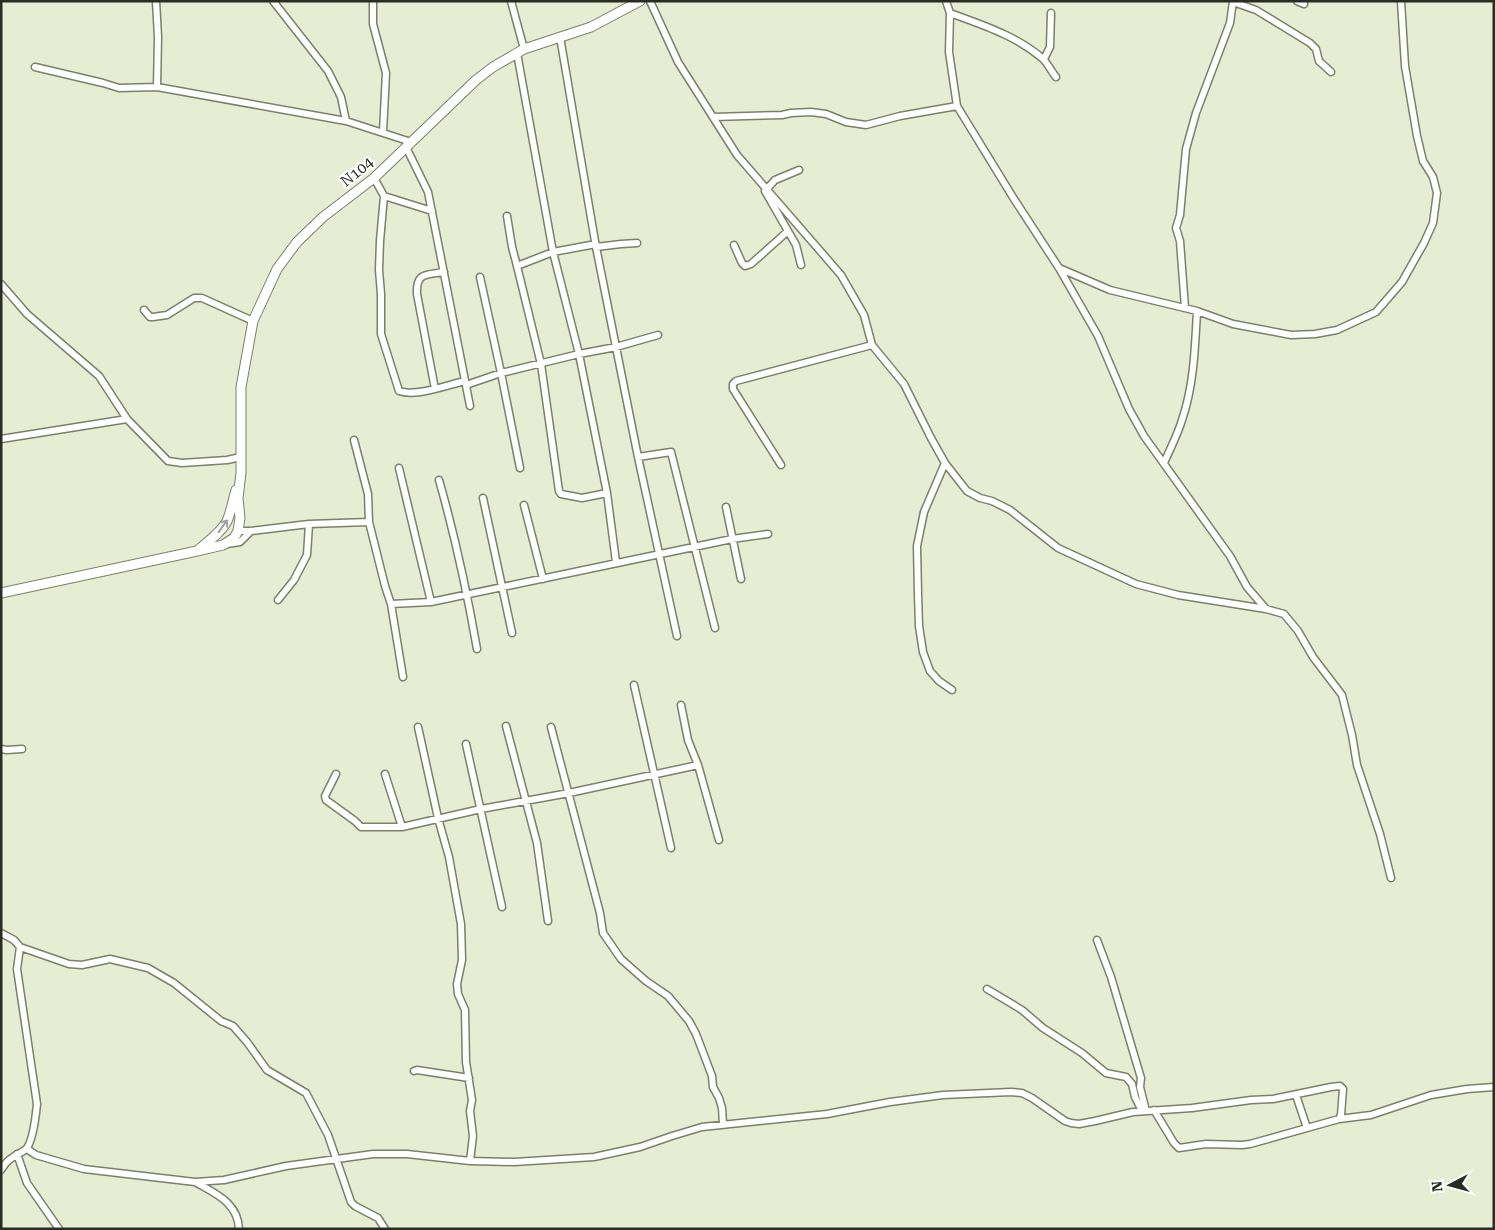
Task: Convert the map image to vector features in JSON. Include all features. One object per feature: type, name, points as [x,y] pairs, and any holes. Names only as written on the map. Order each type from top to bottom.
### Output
[{"type":"street","points":[[156,1],[158,37],[157,87]]},
{"type":"street","points":[[273,1],[328,71],[341,97],[346,121]]},
{"type":"street","points":[[373,1],[373,24],[386,73],[383,132]]},
{"type":"street","points":[[511,1],[553,252],[578,354],[606,493],[616,562]]},
{"type":"street","name":"N104","points":[[238,531],[240,518],[238,498],[241,473],[241,387],[253,322],[276,269],[297,242],[323,216],[374,178],[476,80],[493,67],[520,51],[592,27],[640,1]]},
{"type":"street","points":[[650,1],[678,62],[737,156],[841,275],[864,315],[872,345],[904,384],[945,463],[967,491],[1010,510],[1058,548],[1136,584],[1178,595],[1266,609],[1284,614],[1342,695],[1357,765],[1380,834],[1391,878]]},
{"type":"street","points":[[946,1],[950,13],[949,52],[958,106],[1008,191],[1059,268],[1098,336],[1128,409],[1144,436],[1230,556],[1247,587],[1266,609]]},
{"type":"street","points":[[1297,1],[1304,4]]},
{"type":"street","points":[[1059,268],[1110,290],[1197,311],[1234,324],[1291,335],[1315,334],[1337,330],[1376,312],[1408,272],[1433,223],[1436,193],[1433,177],[1423,162],[1416,136],[1405,66],[1401,1]]},
{"type":"street","points":[[1185,308],[1180,241],[1176,228],[1180,215],[1186,149],[1196,113],[1230,23],[1233,2],[1256,10],[1310,43],[1316,49],[1319,61],[1331,72]]},
{"type":"street","points":[[950,13],[1010,36],[1044,59],[1056,77]]},
{"type":"street","points":[[1044,59],[1050,47],[1051,13]]},
{"type":"street","points":[[560,37],[596,246],[638,457],[677,636]]},
{"type":"street","points":[[35,68],[119,88],[157,87],[346,121],[383,132],[409,145],[428,192],[470,406]]},
{"type":"street","points":[[713,117],[782,115],[811,112],[826,114],[846,122],[866,125],[900,116],[958,106]]},
{"type":"street","points":[[799,170],[775,180],[766,189],[765,194],[788,231],[799,254],[801,265]]},
{"type":"street","points":[[374,178],[384,196],[379,270],[381,334],[399,391],[405,393],[466,383],[658,335]]},
{"type":"street","points":[[384,196],[432,211]]},
{"type":"street","points":[[508,216],[512,247],[541,364],[559,491],[561,494],[582,498],[606,493]]},
{"type":"street","points":[[734,245],[745,266],[751,264],[788,231]]},
{"type":"street","points":[[518,266],[553,252],[637,243]]},
{"type":"street","points":[[435,389],[417,294],[417,283],[419,278],[444,272]]},
{"type":"street","points":[[480,277],[520,468]]},
{"type":"street","points":[[1,284],[27,314],[99,376],[127,419],[168,461],[182,463],[227,460],[241,457]]},
{"type":"street","points":[[144,310],[153,318],[167,315],[194,298],[202,298],[253,322]]},
{"type":"street","points":[[1164,463],[1182,420],[1188,399],[1197,311]]},
{"type":"street","points":[[781,465],[733,389],[733,384],[736,381],[872,345]]},
{"type":"street","points":[[1,439],[127,419]]},
{"type":"street","points":[[354,440],[368,494],[369,522],[391,604],[403,677]]},
{"type":"street","points":[[638,457],[671,452],[715,628]]},
{"type":"street","points":[[945,463],[924,512],[917,546],[918,618],[923,652],[930,671],[939,681],[952,690]]},
{"type":"street","points":[[399,468],[431,602]]},
{"type":"street","name":"N104","points":[[196,552],[226,524],[241,473]]},
{"type":"street","points":[[439,480],[454,534],[476,649]]},
{"type":"street","points":[[483,498],[512,633]]},
{"type":"street","points":[[524,505],[542,579]]},
{"type":"street","points":[[726,507],[742,579]]},
{"type":"street","points":[[223,545],[234,538],[238,531],[309,524],[369,522]]},
{"type":"street","points":[[278,600],[294,580],[307,555],[309,524]]},
{"type":"street","points":[[1,593],[240,542],[251,531]]},
{"type":"street","points":[[391,604],[431,602],[695,546],[768,534]]},
{"type":"street","points":[[634,684],[671,848]]},
{"type":"street","points":[[681,705],[688,740],[698,765],[719,840]]},
{"type":"street","points":[[506,726],[537,843],[548,921]]},
{"type":"street","points":[[418,727],[438,818],[449,857],[461,924],[462,960],[457,984],[458,994],[464,1010],[466,1062],[472,1100],[470,1110],[472,1136],[470,1161]]},
{"type":"street","points":[[551,727],[600,913],[603,933],[621,959],[646,981],[668,996],[689,1021],[712,1076],[713,1087],[722,1108],[723,1124]]},
{"type":"street","points":[[466,744],[502,907]]},
{"type":"street","points":[[1,749],[22,749]]},
{"type":"street","points":[[336,774],[324,796],[326,800],[362,828],[402,827],[698,765]]},
{"type":"street","points":[[385,774],[402,827]]},
{"type":"street","points":[[1,933],[14,940],[20,947],[69,964],[82,965],[110,959],[148,968],[174,983],[221,1022],[233,1026],[267,1070],[306,1093],[323,1123],[351,1202],[378,1218],[385,1229]]},
{"type":"street","points":[[1097,940],[1141,1078],[1140,1087],[1144,1111]]},
{"type":"street","points":[[1,1170],[6,1162],[27,1149],[35,1124],[36,1104],[18,969],[20,947]]},
{"type":"street","points":[[987,989],[1022,1010],[1043,1028],[1082,1053],[1106,1073],[1126,1077],[1132,1084],[1135,1097],[1144,1111]]},
{"type":"street","points":[[414,1071],[469,1078]]},
{"type":"street","points":[[27,1149],[36,1155],[84,1169],[195,1182],[224,1180],[286,1166],[373,1154],[514,1162],[594,1156],[640,1147],[702,1127],[827,1114],[890,1102],[943,1095],[1022,1093],[1065,1121],[1078,1124],[1144,1111],[1273,1099],[1340,1086],[1344,1095],[1341,1115],[1338,1119]]},
{"type":"street","points":[[1154,1110],[1179,1148],[1206,1144],[1242,1145],[1338,1119],[1371,1114],[1431,1095],[1494,1087]]},
{"type":"street","points":[[1296,1095],[1307,1128]]},
{"type":"street","points":[[17,1154],[27,1183],[59,1229]]},
{"type":"street","points":[[195,1182],[230,1204],[235,1212],[239,1229]]}]
